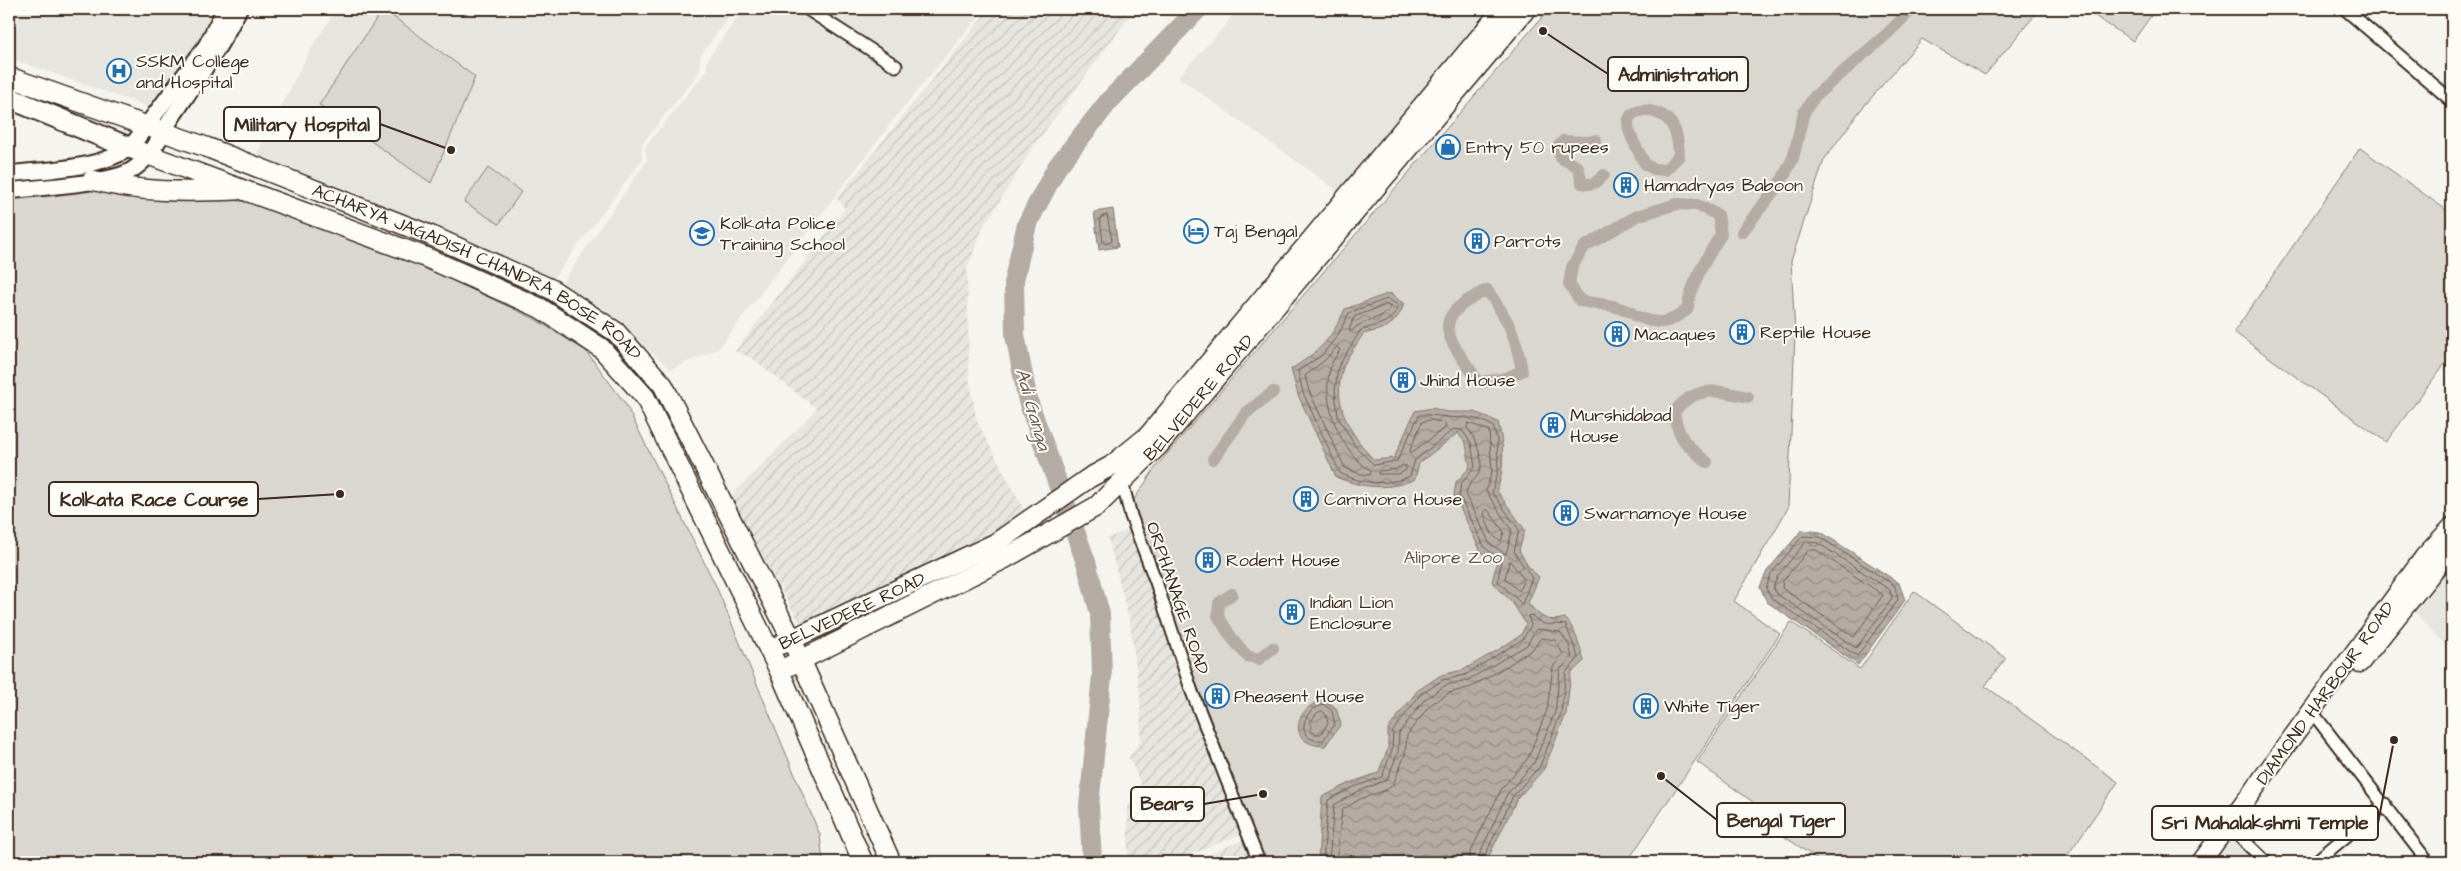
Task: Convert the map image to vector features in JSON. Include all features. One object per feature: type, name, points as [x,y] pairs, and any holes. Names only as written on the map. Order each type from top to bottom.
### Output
[{"type":"highway","name":"BELVEDERE ROAD","points":[[768,650],[996,544],[1089,478],[1111,466],[1148,436],[1503,9]]},
{"type":"highway","name":"BELVEDERE ROAD","points":[[778,670],[1028,545],[1097,506],[1166,438],[1526,9]]},
{"type":"highway","name":"ACHARYA JAGADISH CHANDRA BOSE ROAD","points":[[9,78],[206,147],[432,236],[551,289],[616,332],[657,378],[668,394],[792,640],[891,862]]},
{"type":"highway","name":"ACHARYA JAGADISH CHANDRA BOSE ROAD","points":[[9,98],[130,148],[151,154],[425,257],[540,308],[601,348],[645,397],[778,670],[863,862]]},
{"type":"highway","points":[[92,180],[119,187],[168,192],[245,190]]},
{"type":"highway","points":[[425,257],[432,236]]},
{"type":"main road","points":[[9,191],[110,178],[131,170],[151,154],[154,129],[206,46],[226,9]]},
{"type":"main road","points":[[9,174],[97,163],[117,156],[130,148],[154,129],[224,39],[238,9]]},
{"type":"main road","name":"DIAMOND HARBOUR ROAD","points":[[2201,862],[2424,557],[2452,527]]},
{"type":"main road","name":"DIAMOND HARBOUR ROAD","points":[[2210,862],[2232,829],[2316,717],[2452,548]]},
{"type":"street","points":[[807,9],[896,66]]},
{"type":"street","points":[[2346,9],[2452,101]]},
{"type":"street","name":"ORPHANAGE ROAD","points":[[1122,482],[1131,516],[1156,582],[1192,692],[1259,862]]},
{"type":"street","points":[[2316,717],[2428,862]]},
{"type":"street","points":[[2315,862],[2384,804]]},
{"type":"street","points":[[2232,829],[2266,862]]},
{"type":"shaded area","name":"SSKM College and Hospital","points":[[9,9],[228,9],[160,111],[9,58]]},
{"type":"shaded area","points":[[337,9],[735,9],[700,56],[700,71],[642,144],[642,160],[550,283],[256,155],[311,48]]},
{"type":"shaded area","name":"Kolkata Police Training School","points":[[743,9],[985,9],[898,114],[718,349],[671,369],[599,309],[562,283],[647,160],[645,147],[707,70],[707,60]]},
{"type":"shaded area","points":[[989,9],[1135,9],[1033,147],[983,228],[967,268],[969,377],[977,422],[1029,519],[923,573],[800,623],[729,498],[817,409],[750,357],[735,351],[845,209],[837,198]]},
{"type":"shaded area","points":[[1236,9],[1501,9],[1345,196],[1178,77],[1225,26]]},
{"type":"shaded area","points":[[1129,529],[1153,585],[1214,763],[1241,834],[1172,862],[1128,862],[1128,807],[1141,784],[1129,758],[1141,740],[1140,696],[1130,623],[1108,538]]},
{"type":"shaded area","points":[[2452,546],[2452,653],[2404,600]]},
{"type":"shaded area","points":[[2231,833],[2260,862],[2210,862]]},
{"type":"shaded area","points":[[1243,840],[1255,862],[1191,862]]},
{"type":"green space","points":[[383,9],[475,77],[431,183],[319,105]]},
{"type":"green space","name":"Alipore Zoo","points":[[1549,9],[2040,9],[1985,75],[1922,39],[1859,112],[1824,160],[1791,261],[1795,333],[1788,508],[1734,601],[1780,634],[1627,862],[1266,862],[1192,672],[1133,501],[1155,468]]},
{"type":"green space","points":[[2084,9],[2156,9],[2133,41]]},
{"type":"green space","points":[[2360,148],[2452,214],[2452,354],[2386,442],[2234,332]]},
{"type":"green space","points":[[488,168],[521,192],[499,224],[464,202]]},
{"type":"green space","points":[[146,185],[263,205],[413,262],[533,318],[586,351],[625,403],[716,586],[820,835],[823,862],[9,862],[9,196]]},
{"type":"green space","points":[[1914,591],[2006,658],[1985,686],[2118,782],[2063,862],[1814,862],[1816,858],[1776,831],[1781,822],[1697,762],[1791,622],[1860,669]]},
{"type":"water","points":[[1113,209],[1118,247],[1099,250],[1094,212]]},
{"type":"water","points":[[1390,293],[1404,304],[1401,311],[1389,325],[1363,334],[1344,364],[1340,381],[1340,394],[1345,418],[1358,440],[1374,460],[1394,458],[1415,411],[1433,408],[1446,412],[1475,412],[1498,422],[1503,457],[1497,491],[1525,530],[1519,550],[1528,566],[1539,577],[1528,603],[1544,618],[1553,620],[1565,618],[1574,632],[1584,661],[1571,673],[1566,714],[1544,769],[1517,799],[1486,862],[1318,862],[1322,797],[1352,782],[1378,773],[1388,749],[1388,729],[1417,691],[1441,675],[1463,670],[1498,650],[1521,635],[1526,624],[1512,602],[1492,582],[1497,562],[1481,552],[1454,495],[1456,482],[1470,467],[1466,444],[1458,433],[1419,463],[1415,479],[1385,487],[1356,484],[1336,477],[1298,395],[1291,369],[1324,344],[1345,309]]},
{"type":"water","points":[[1802,530],[1821,532],[1899,583],[1905,600],[1858,665],[1767,602],[1760,587],[1767,571]]},
{"type":"water","points":[[1325,699],[1336,708],[1341,724],[1325,746],[1304,740],[1298,726],[1300,718],[1306,710]]},
{"type":"waterway","name":"Adi Ganga","points":[[1092,862],[1089,806],[1102,676],[1100,614],[1086,562],[1028,401],[1015,335],[1014,280],[1027,224],[1057,167],[1109,101],[1198,9]]},
{"type":"waterway","points":[[1742,232],[1782,180],[1793,158],[1804,112],[1815,96],[1887,34],[1912,9]]},
{"type":"waterway","points":[[1644,162],[1630,134],[1628,122],[1636,112],[1650,111],[1665,117],[1673,126],[1678,143],[1679,156],[1665,170],[1654,169],[1646,165]]},
{"type":"waterway","points":[[1596,140],[1588,142],[1563,141],[1558,147],[1561,158],[1578,167],[1582,183],[1594,183],[1604,175]]},
{"type":"waterway","points":[[1631,312],[1613,306],[1580,301],[1569,284],[1572,267],[1584,247],[1637,216],[1677,204],[1697,205],[1718,215],[1721,234],[1696,280],[1687,310],[1674,319],[1663,322],[1651,321],[1636,316]]},
{"type":"waterway","points":[[1475,377],[1456,349],[1450,338],[1448,328],[1450,318],[1456,309],[1487,290],[1501,310],[1514,337],[1522,371],[1506,378],[1482,382]]},
{"type":"waterway","points":[[1213,459],[1246,413],[1273,392]]},
{"type":"waterway","points":[[1707,462],[1694,451],[1681,435],[1674,412],[1690,397],[1708,392],[1748,397]]},
{"type":"waterway","points":[[1232,594],[1219,603],[1218,616],[1231,637],[1247,656],[1259,659],[1273,648]]},
{"type":"place","name":"Administration","points":[[1543,31]]},
{"type":"place","name":"SSKM College and Hospital","points":[[119,71]]},
{"type":"place","name":"Entry 50 rupees","points":[[1448,147]]},
{"type":"place","name":"Military Hospital","points":[[451,150]]},
{"type":"place","name":"Hamadryas Baboon","points":[[1626,185]]},
{"type":"place","name":"Taj Bengal","points":[[1196,231]]},
{"type":"place","name":"Kolkata Police Training School","points":[[702,233]]},
{"type":"place","name":"Parrots","points":[[1477,241]]},
{"type":"place","name":"Reptile House","points":[[1742,332]]},
{"type":"place","name":"Macaques","points":[[1617,334]]},
{"type":"place","name":"Jhind House","points":[[1403,380]]},
{"type":"place","name":"Murshidabad House","points":[[1553,425]]},
{"type":"place","name":"Kolkata Race Course","points":[[340,494]]},
{"type":"place","name":"Carnivora House","points":[[1306,499]]},
{"type":"place","name":"Swarnamoye House","points":[[1566,513]]},
{"type":"place","name":"Rodent House","points":[[1208,560]]},
{"type":"place","name":"Indian Lion Enclosure","points":[[1292,612]]},
{"type":"place","name":"Pheasent House","points":[[1217,696]]},
{"type":"place","name":"White Tiger","points":[[1646,706]]},
{"type":"place","name":"Sri Mahalakshmi Temple","points":[[2394,740]]},
{"type":"place","name":"Bengal Tiger","points":[[1661,776]]},
{"type":"place","name":"Bears","points":[[1263,794]]}]
